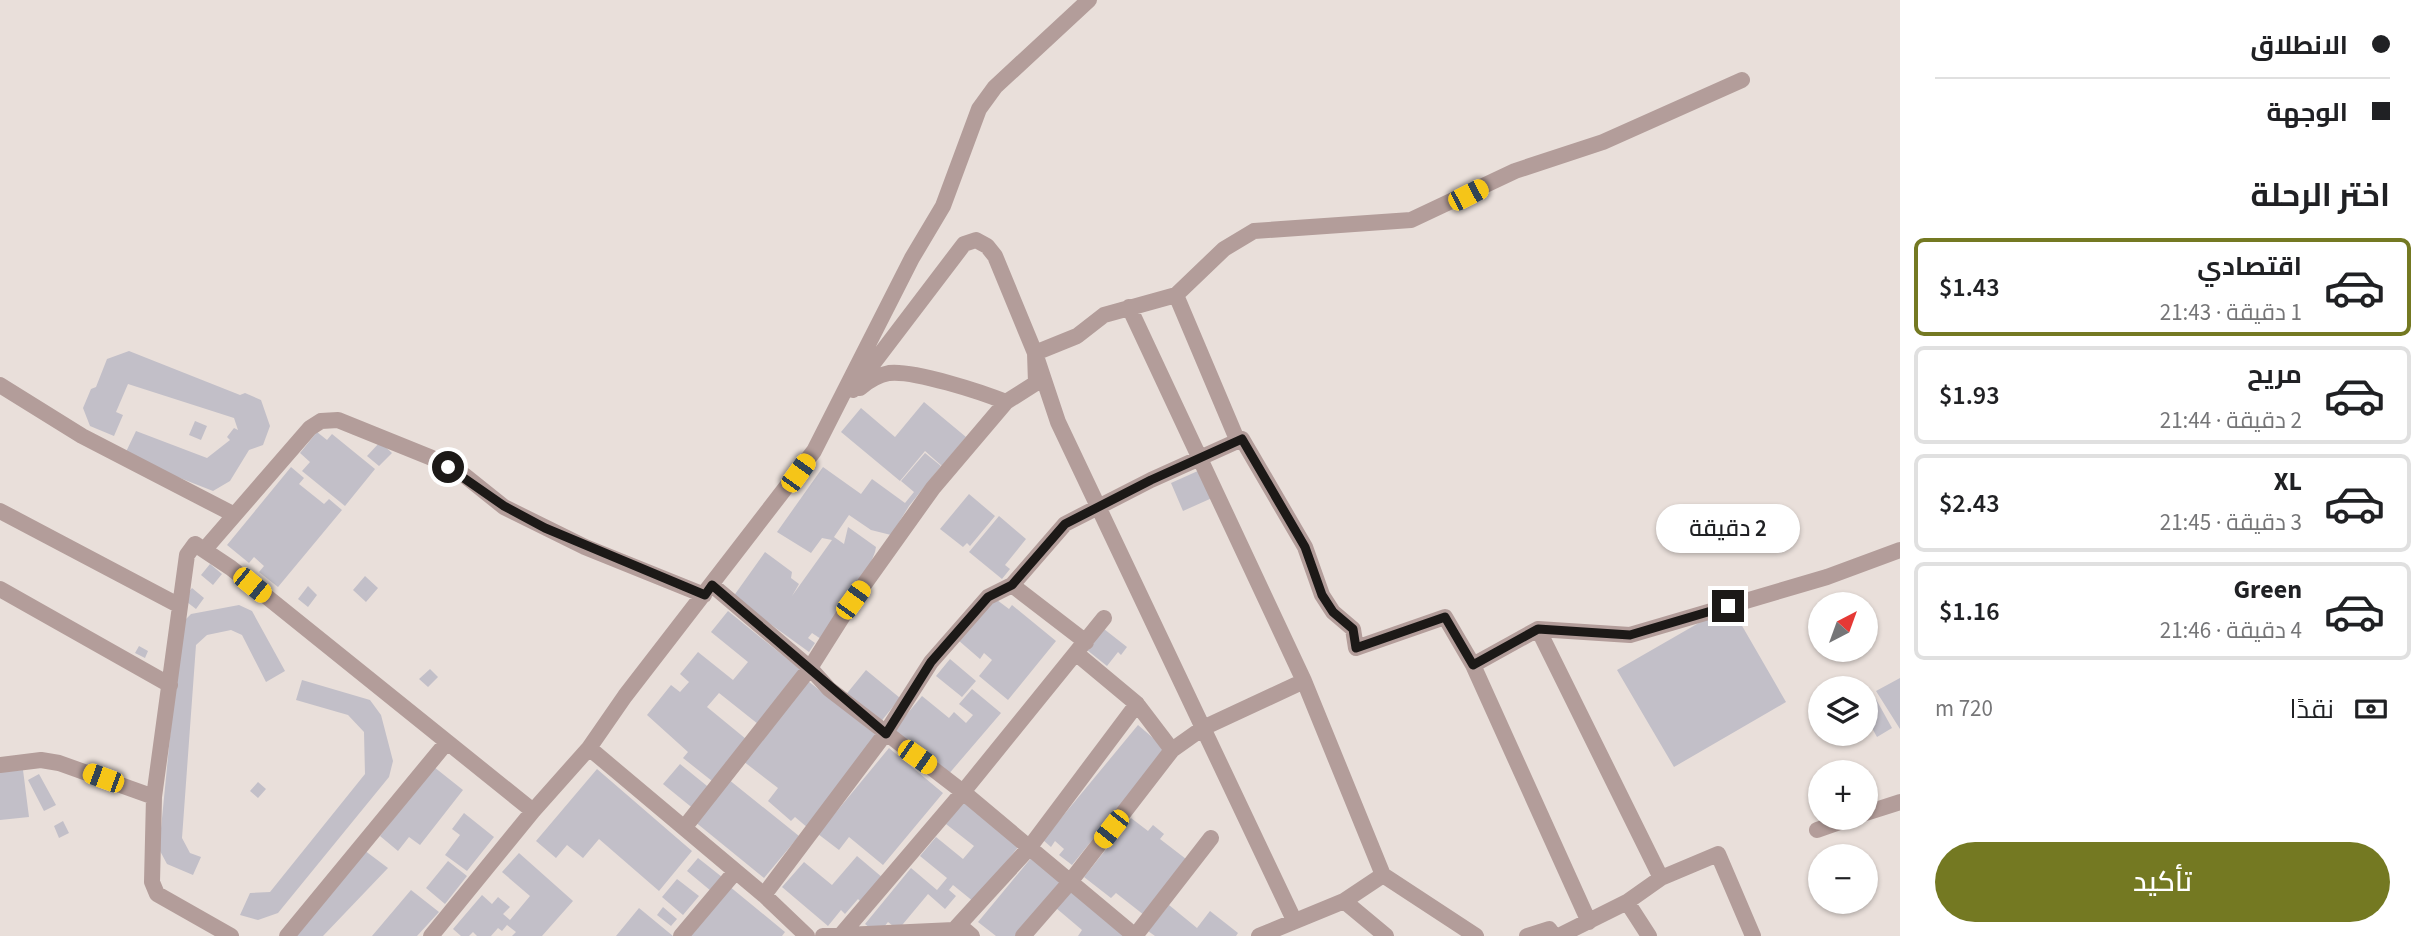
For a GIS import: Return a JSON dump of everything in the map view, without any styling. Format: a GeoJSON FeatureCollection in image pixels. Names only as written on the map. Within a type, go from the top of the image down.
{"type":"FeatureCollection","features":[{"type":"Feature","properties":{"kind":"street"},"geometry":{"type":"LineString","coordinates":[[439,933],[533,811],[589,748],[625,695],[814,451],[838,409],[867,345],[943,206],[979,109],[995,87],[1089,0]]}},
{"type":"Feature","properties":{"kind":"street"},"geometry":{"type":"LineString","coordinates":[[1035,353],[1077,336],[1104,315],[1176,296],[1224,249],[1254,231],[1411,220],[1515,171],[1603,142],[1742,80]]}},
{"type":"Feature","properties":{"kind":"street"},"geometry":{"type":"LineString","coordinates":[[838,409],[964,244],[976,240],[987,246],[995,256],[1035,353],[1058,422],[1294,920]]}},
{"type":"Feature","properties":{"kind":"street"},"geometry":{"type":"LineString","coordinates":[[1176,296],[1236,437],[1242,439],[1305,547],[1322,595],[1333,612],[1353,629],[1356,648],[1445,617],[1473,665],[1589,922]]}},
{"type":"Feature","properties":{"kind":"street"},"geometry":{"type":"LineString","coordinates":[[1129,307],[1304,681],[1383,875],[1476,936]]}},
{"type":"Feature","properties":{"kind":"street"},"geometry":{"type":"LineString","coordinates":[[684,828],[810,668],[853,600],[933,488],[1006,402],[1036,383],[1035,353]]}},
{"type":"Feature","properties":{"kind":"street"},"geometry":{"type":"LineString","coordinates":[[838,409],[864,384],[889,373],[908,374],[1006,402]]}},
{"type":"Feature","properties":{"kind":"street"},"geometry":{"type":"LineString","coordinates":[[0,385],[82,436],[233,514]]}},
{"type":"Feature","properties":{"kind":"street"},"geometry":{"type":"LineString","coordinates":[[205,549],[310,428],[321,421],[338,420],[432,458],[464,475],[504,506],[585,547],[708,590],[810,668],[829,689],[886,734],[964,792],[1135,936],[1211,838]]}},
{"type":"Feature","properties":{"kind":"street"},"geometry":{"type":"LineString","coordinates":[[764,895],[886,734],[931,662],[988,597],[1012,585],[1065,524],[1151,480],[1201,460],[1242,439]]}},
{"type":"Feature","properties":{"kind":"street"},"geometry":{"type":"LineString","coordinates":[[0,511],[180,606]]}},
{"type":"Feature","properties":{"kind":"street"},"geometry":{"type":"LineString","coordinates":[[231,936],[156,894],[152,882],[155,797],[189,549],[195,544],[205,549],[533,811]]}},
{"type":"Feature","properties":{"kind":"street"},"geometry":{"type":"LineString","coordinates":[[1473,665],[1538,629],[1630,635],[1827,577],[1900,550]]}},
{"type":"Feature","properties":{"kind":"street"},"geometry":{"type":"LineString","coordinates":[[1012,585],[1137,704],[1172,750]]}},
{"type":"Feature","properties":{"kind":"street"},"geometry":{"type":"LineString","coordinates":[[0,589],[170,685]]}},
{"type":"Feature","properties":{"kind":"street"},"geometry":{"type":"LineString","coordinates":[[841,935],[964,792],[1104,618]]}},
{"type":"Feature","properties":{"kind":"street"},"geometry":{"type":"LineString","coordinates":[[1538,629],[1661,878]]}},
{"type":"Feature","properties":{"kind":"street"},"geometry":{"type":"LineString","coordinates":[[1023,936],[1070,882],[1172,750],[1203,728],[1304,681]]}},
{"type":"Feature","properties":{"kind":"street"},"geometry":{"type":"LineString","coordinates":[[954,930],[1029,848],[1137,704]]}},
{"type":"Feature","properties":{"kind":"street"},"geometry":{"type":"LineString","coordinates":[[287,936],[447,742]]}},
{"type":"Feature","properties":{"kind":"street"},"geometry":{"type":"LineString","coordinates":[[589,748],[764,895],[807,936]]}},
{"type":"Feature","properties":{"kind":"street"},"geometry":{"type":"LineString","coordinates":[[0,765],[41,760],[59,763],[155,797]]}},
{"type":"Feature","properties":{"kind":"street"},"geometry":{"type":"LineString","coordinates":[[1878,809],[1900,802]]}},
{"type":"Feature","properties":{"kind":"street"},"geometry":{"type":"LineString","coordinates":[[1527,936],[1549,929],[1557,936],[1627,902],[1661,878],[1718,854],[1753,936]]}},
{"type":"Feature","properties":{"kind":"street"},"geometry":{"type":"LineString","coordinates":[[681,936],[735,872]]}},
{"type":"Feature","properties":{"kind":"street"},"geometry":{"type":"LineString","coordinates":[[1259,936],[1344,901],[1383,875]]}},
{"type":"Feature","properties":{"kind":"street"},"geometry":{"type":"LineString","coordinates":[[1344,901],[1386,936]]}},
{"type":"Feature","properties":{"kind":"street"},"geometry":{"type":"LineString","coordinates":[[1627,902],[1649,936]]}},
{"type":"Feature","properties":{"kind":"street"},"geometry":{"type":"LineString","coordinates":[[823,936],[954,930],[965,930],[972,936]]}},
{"type":"Feature","properties":{"kind":"building"},"geometry":{"type":"Polygon","coordinates":[[[129,351],[240,395],[245,393],[261,400],[270,426],[263,445],[249,450],[230,481],[213,491],[124,456],[136,431],[207,458],[230,440],[227,437],[234,428],[238,430],[234,418],[128,384],[116,412],[123,415],[114,436],[90,426],[83,408],[91,389],[96,387],[107,359],[129,351]]]}},
{"type":"Feature","properties":{"kind":"building"},"geometry":{"type":"Polygon","coordinates":[[[924,402],[966,437],[942,466],[925,451],[900,481],[841,432],[861,408],[895,437],[924,402]]]}},
{"type":"Feature","properties":{"kind":"building"},"geometry":{"type":"Polygon","coordinates":[[[195,421],[207,426],[201,440],[189,435],[195,421]]]}},
{"type":"Feature","properties":{"kind":"building"},"geometry":{"type":"Polygon","coordinates":[[[317,432],[327,440],[332,434],[375,469],[345,506],[302,471],[310,462],[300,453],[317,432]]]}},
{"type":"Feature","properties":{"kind":"building"},"geometry":{"type":"Polygon","coordinates":[[[380,442],[392,453],[379,466],[367,456],[380,442]]]}},
{"type":"Feature","properties":{"kind":"building"},"geometry":{"type":"Polygon","coordinates":[[[925,453],[941,466],[909,506],[891,535],[871,530],[849,515],[834,537],[844,544],[848,527],[876,547],[875,552],[866,575],[821,639],[812,633],[808,638],[815,643],[809,652],[733,597],[765,552],[792,572],[791,578],[799,584],[792,596],[832,540],[822,538],[811,553],[777,532],[823,467],[861,494],[872,479],[905,503],[914,492],[901,481],[925,453]]]}},
{"type":"Feature","properties":{"kind":"building"},"geometry":{"type":"Polygon","coordinates":[[[291,467],[304,478],[299,484],[324,504],[329,499],[342,510],[278,587],[259,572],[264,566],[254,557],[249,563],[227,545],[291,467]]]}},
{"type":"Feature","properties":{"kind":"building"},"geometry":{"type":"Polygon","coordinates":[[[1200,470],[1212,498],[1183,511],[1171,483],[1200,470]]]}},
{"type":"Feature","properties":{"kind":"building"},"geometry":{"type":"Polygon","coordinates":[[[969,494],[995,516],[970,546],[967,543],[963,547],[940,529],[969,494]]]}},
{"type":"Feature","properties":{"kind":"building"},"geometry":{"type":"Polygon","coordinates":[[[999,516],[1026,539],[1005,565],[1010,569],[1002,579],[969,552],[999,516]]]}},
{"type":"Feature","properties":{"kind":"building"},"geometry":{"type":"Polygon","coordinates":[[[210,564],[222,574],[213,585],[201,575],[210,564]]]}},
{"type":"Feature","properties":{"kind":"building"},"geometry":{"type":"Polygon","coordinates":[[[365,576],[378,588],[366,602],[353,590],[365,576]]]}},
{"type":"Feature","properties":{"kind":"building"},"geometry":{"type":"Polygon","coordinates":[[[308,586],[317,595],[308,607],[298,599],[308,586]]]}},
{"type":"Feature","properties":{"kind":"building"},"geometry":{"type":"Polygon","coordinates":[[[192,588],[204,598],[196,609],[183,599],[192,588]]]}},
{"type":"Feature","properties":{"kind":"building"},"geometry":{"type":"Polygon","coordinates":[[[993,597],[1009,609],[1012,605],[1056,641],[1008,700],[979,676],[992,660],[984,653],[980,659],[958,640],[993,597]]]}},
{"type":"Feature","properties":{"kind":"building"},"geometry":{"type":"Polygon","coordinates":[[[239,605],[252,611],[285,671],[266,682],[242,635],[231,630],[207,635],[196,645],[182,838],[190,853],[201,857],[193,875],[167,864],[159,849],[181,624],[191,614],[239,605]]]}},
{"type":"Feature","properties":{"kind":"building"},"geometry":{"type":"Polygon","coordinates":[[[1730,605],[1786,702],[1674,767],[1617,670],[1730,605]]]}},
{"type":"Feature","properties":{"kind":"building"},"geometry":{"type":"Polygon","coordinates":[[[728,611],[802,671],[758,724],[719,693],[707,707],[746,739],[712,781],[683,758],[688,752],[647,715],[671,685],[680,692],[689,682],[680,674],[698,652],[733,680],[748,662],[711,632],[728,611]]]}},
{"type":"Feature","properties":{"kind":"building"},"geometry":{"type":"Polygon","coordinates":[[[1104,629],[1127,647],[1121,655],[1118,652],[1107,666],[1087,650],[1104,629]]]}},
{"type":"Feature","properties":{"kind":"building"},"geometry":{"type":"Polygon","coordinates":[[[139,646],[148,651],[145,658],[135,653],[139,646]]]}},
{"type":"Feature","properties":{"kind":"building"},"geometry":{"type":"Polygon","coordinates":[[[950,659],[976,681],[962,697],[936,676],[950,659]]]}},
{"type":"Feature","properties":{"kind":"building"},"geometry":{"type":"Polygon","coordinates":[[[430,669],[438,677],[428,687],[419,679],[430,669]]]}},
{"type":"Feature","properties":{"kind":"building"},"geometry":{"type":"Polygon","coordinates":[[[866,670],[900,698],[879,724],[844,697],[866,670]]]}},
{"type":"Feature","properties":{"kind":"building"},"geometry":{"type":"Polygon","coordinates":[[[1900,678],[1900,729],[1878,694],[1878,690],[1900,678]]]}},
{"type":"Feature","properties":{"kind":"building"},"geometry":{"type":"Polygon","coordinates":[[[302,680],[370,700],[381,715],[393,761],[389,777],[278,913],[258,920],[240,915],[250,893],[270,892],[365,774],[364,732],[348,715],[296,700],[302,680]]]}},
{"type":"Feature","properties":{"kind":"building"},"geometry":{"type":"Polygon","coordinates":[[[808,681],[876,735],[808,828],[795,817],[791,821],[768,801],[778,788],[743,761],[808,681]]]}},
{"type":"Feature","properties":{"kind":"building"},"geometry":{"type":"Polygon","coordinates":[[[972,689],[1001,713],[947,776],[892,732],[922,696],[949,718],[954,712],[966,723],[973,715],[959,704],[972,689]]]}},
{"type":"Feature","properties":{"kind":"building"},"geometry":{"type":"Polygon","coordinates":[[[1878,703],[1892,728],[1878,736],[1878,703]]]}},
{"type":"Feature","properties":{"kind":"building"},"geometry":{"type":"Polygon","coordinates":[[[1138,725],[1166,749],[1072,865],[1059,855],[1064,849],[1055,841],[1051,847],[1043,840],[1138,725]]]}},
{"type":"Feature","properties":{"kind":"building"},"geometry":{"type":"Polygon","coordinates":[[[889,748],[943,793],[883,865],[849,837],[839,850],[818,834],[889,748]]]}},
{"type":"Feature","properties":{"kind":"building"},"geometry":{"type":"Polygon","coordinates":[[[680,764],[712,790],[695,810],[663,784],[680,764]]]}},
{"type":"Feature","properties":{"kind":"building"},"geometry":{"type":"Polygon","coordinates":[[[434,767],[463,790],[420,845],[409,837],[398,851],[380,836],[434,767]]]}},
{"type":"Feature","properties":{"kind":"building"},"geometry":{"type":"Polygon","coordinates":[[[597,769],[692,851],[659,891],[599,839],[583,858],[567,845],[556,858],[536,841],[597,769]]]}},
{"type":"Feature","properties":{"kind":"building"},"geometry":{"type":"Polygon","coordinates":[[[23,770],[29,817],[0,820],[0,772],[23,770]]]}},
{"type":"Feature","properties":{"kind":"building"},"geometry":{"type":"Polygon","coordinates":[[[39,774],[56,805],[44,811],[28,780],[39,774]]]}},
{"type":"Feature","properties":{"kind":"building"},"geometry":{"type":"Polygon","coordinates":[[[728,779],[799,836],[764,878],[694,821],[728,779]]]}},
{"type":"Feature","properties":{"kind":"building"},"geometry":{"type":"Polygon","coordinates":[[[258,782],[266,789],[258,798],[250,791],[258,782]]]}},
{"type":"Feature","properties":{"kind":"building"},"geometry":{"type":"Polygon","coordinates":[[[964,801],[1019,846],[974,902],[953,885],[949,890],[956,896],[945,909],[928,894],[898,930],[888,922],[878,934],[865,924],[911,868],[937,890],[947,878],[920,856],[936,837],[963,859],[974,846],[946,824],[964,801]]]}},
{"type":"Feature","properties":{"kind":"building"},"geometry":{"type":"Polygon","coordinates":[[[464,813],[494,837],[467,871],[445,855],[460,835],[452,829],[464,813]]]}},
{"type":"Feature","properties":{"kind":"building"},"geometry":{"type":"Polygon","coordinates":[[[1131,818],[1148,831],[1153,825],[1164,834],[1160,839],[1186,859],[1144,915],[1116,893],[1111,898],[1084,877],[1131,818]]]}},
{"type":"Feature","properties":{"kind":"building"},"geometry":{"type":"Polygon","coordinates":[[[63,821],[69,833],[59,838],[54,826],[63,821]]]}},
{"type":"Feature","properties":{"kind":"building"},"geometry":{"type":"Polygon","coordinates":[[[364,850],[388,868],[323,936],[296,936],[364,850]]]}},
{"type":"Feature","properties":{"kind":"building"},"geometry":{"type":"Polygon","coordinates":[[[519,853],[573,901],[542,936],[512,936],[516,932],[507,925],[502,931],[498,928],[491,936],[477,936],[473,932],[469,936],[461,936],[453,929],[482,895],[492,904],[498,897],[510,907],[503,914],[510,920],[530,896],[502,872],[519,853]]]}},
{"type":"Feature","properties":{"kind":"building"},"geometry":{"type":"Polygon","coordinates":[[[857,856],[883,878],[862,903],[858,899],[845,914],[841,910],[828,926],[782,887],[804,862],[832,885],[857,856]]]}},
{"type":"Feature","properties":{"kind":"building"},"geometry":{"type":"Polygon","coordinates":[[[1032,857],[1061,882],[1017,936],[996,936],[978,922],[1032,857]]]}},
{"type":"Feature","properties":{"kind":"building"},"geometry":{"type":"Polygon","coordinates":[[[698,858],[722,877],[711,891],[687,871],[698,858]]]}},
{"type":"Feature","properties":{"kind":"building"},"geometry":{"type":"Polygon","coordinates":[[[448,861],[467,876],[445,904],[426,888],[448,861]]]}},
{"type":"Feature","properties":{"kind":"building"},"geometry":{"type":"Polygon","coordinates":[[[677,879],[699,896],[683,915],[662,897],[677,879]]]}},
{"type":"Feature","properties":{"kind":"building"},"geometry":{"type":"Polygon","coordinates":[[[729,886],[785,932],[782,936],[688,936],[729,886]]]}},
{"type":"Feature","properties":{"kind":"building"},"geometry":{"type":"Polygon","coordinates":[[[1073,888],[1128,936],[1078,936],[1082,930],[1056,908],[1073,888]]]}},
{"type":"Feature","properties":{"kind":"building"},"geometry":{"type":"Polygon","coordinates":[[[411,890],[439,912],[417,936],[372,936],[411,890]]]}},
{"type":"Feature","properties":{"kind":"building"},"geometry":{"type":"Polygon","coordinates":[[[1169,905],[1197,928],[1210,911],[1238,933],[1236,936],[1155,936],[1148,931],[1169,905]]]}},
{"type":"Feature","properties":{"kind":"building"},"geometry":{"type":"Polygon","coordinates":[[[663,907],[677,919],[671,926],[657,915],[663,907]]]}},
{"type":"Feature","properties":{"kind":"building"},"geometry":{"type":"Polygon","coordinates":[[[639,908],[673,936],[616,936],[639,908]]]}},
{"type":"Feature","properties":{"kind":"route"},"geometry":{"type":"LineString","coordinates":[[448,467],[464,475],[504,506],[585,547],[705,595],[712,585],[810,668],[829,689],[886,734],[931,662],[988,597],[1012,585],[1042,555],[1065,524],[1151,480],[1201,460],[1242,439],[1305,547],[1322,595],[1333,612],[1353,629],[1356,648],[1445,617],[1473,665],[1538,629],[1630,635],[1728,606]]}}]}
